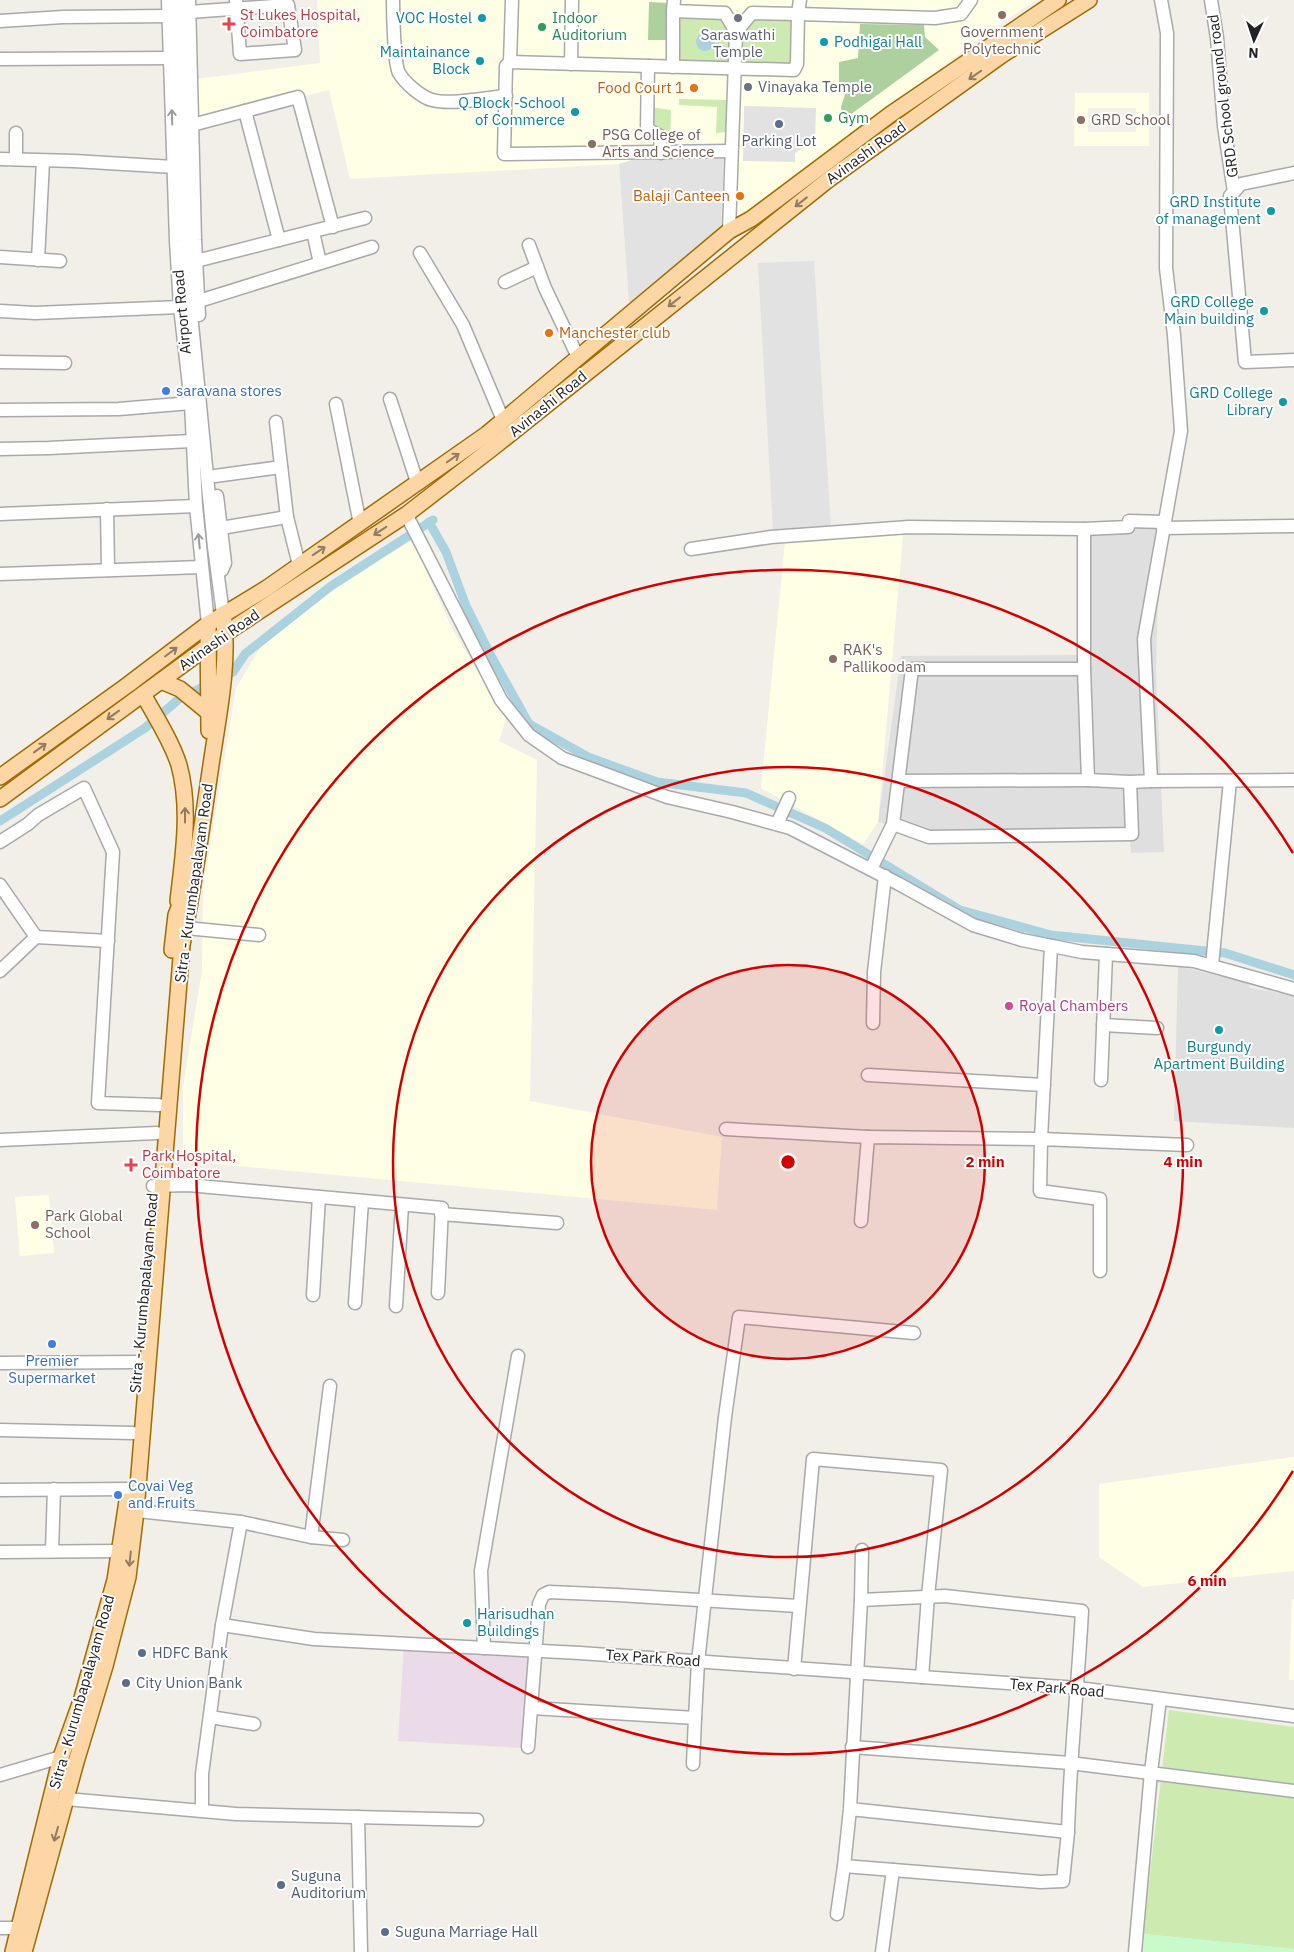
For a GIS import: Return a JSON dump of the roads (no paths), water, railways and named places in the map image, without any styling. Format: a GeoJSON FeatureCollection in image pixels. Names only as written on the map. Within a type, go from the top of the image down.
{"type":"FeatureCollection","features":[{"type":"Feature","properties":{"kind":"main road","name":"Avinashi Road"},"geometry":{"type":"LineString","coordinates":[[0,776],[129,684],[208,624],[267,588],[487,434],[729,231],[751,219],[890,114],[1058,0]]}},
{"type":"Feature","properties":{"kind":"main road","name":"Avinashi Road"},"geometry":{"type":"LineString","coordinates":[[0,799],[145,698],[161,681],[226,633],[409,521],[495,446],[828,180],[1002,55],[1088,0]]}},
{"type":"Feature","properties":{"kind":"main road","name":"Sitra - Kurumbapalayam Road"},"geometry":{"type":"LineString","coordinates":[[13,1952],[61,1758],[82,1698],[115,1580],[119,1551],[131,1511],[157,1187],[159,1105],[181,921],[224,670],[226,633],[223,614]]}},
{"type":"Feature","properties":{"kind":"main road","name":"Sitra - Kurumbapalayam Road"},"geometry":{"type":"LineString","coordinates":[[131,1511],[129,1489],[139,1362],[182,945],[181,921],[210,750],[208,708],[210,646],[208,624]]}},
{"type":"Feature","properties":{"kind":"main road"},"geometry":{"type":"LineString","coordinates":[[161,681],[186,693],[208,708]]}},
{"type":"Feature","properties":{"kind":"main road"},"geometry":{"type":"LineString","coordinates":[[145,698],[165,734],[178,764],[185,791],[181,921]]}},
{"type":"Feature","properties":{"kind":"main road"},"geometry":{"type":"LineString","coordinates":[[24,1952],[105,1666],[128,1577],[131,1511]]}},
{"type":"Feature","properties":{"kind":"street","name":"Airport Road"},"geometry":{"type":"LineString","coordinates":[[168,0],[180,307],[191,403],[196,506],[208,624]]}},
{"type":"Feature","properties":{"kind":"street","name":"Airport Road"},"geometry":{"type":"LineString","coordinates":[[179,0],[187,273],[223,614]]}},
{"type":"Feature","properties":{"kind":"street"},"geometry":{"type":"LineString","coordinates":[[393,0],[398,72],[414,90],[431,100],[454,101],[506,96]]}},
{"type":"Feature","properties":{"kind":"street"},"geometry":{"type":"LineString","coordinates":[[512,0],[510,62],[506,66],[504,154],[731,151]]}},
{"type":"Feature","properties":{"kind":"street"},"geometry":{"type":"LineString","coordinates":[[571,64],[572,0]]}},
{"type":"Feature","properties":{"kind":"street"},"geometry":{"type":"LineString","coordinates":[[510,62],[794,70],[797,64],[800,0]]}},
{"type":"Feature","properties":{"kind":"street"},"geometry":{"type":"LineString","coordinates":[[673,67],[674,6],[725,13],[935,18],[962,14],[971,0]]}},
{"type":"Feature","properties":{"kind":"street"},"geometry":{"type":"LineString","coordinates":[[1151,781],[1144,638],[1163,525],[1182,431],[1166,268],[1167,33],[1161,0]]}},
{"type":"Feature","properties":{"kind":"street","name":"GRD School ground road"},"geometry":{"type":"LineString","coordinates":[[1211,0],[1217,38],[1224,126],[1234,192],[1230,196],[1245,362],[1294,360]]}},
{"type":"Feature","properties":{"kind":"street"},"geometry":{"type":"LineString","coordinates":[[219,580],[225,563],[215,476],[196,261],[189,6],[236,4],[288,2],[295,50],[240,54],[236,4]]}},
{"type":"Feature","properties":{"kind":"street"},"geometry":{"type":"LineString","coordinates":[[725,13],[736,32],[729,231]]}},
{"type":"Feature","properties":{"kind":"street"},"geometry":{"type":"LineString","coordinates":[[736,32],[752,13]]}},
{"type":"Feature","properties":{"kind":"street"},"geometry":{"type":"LineString","coordinates":[[0,21],[63,17],[169,16]]}},
{"type":"Feature","properties":{"kind":"street"},"geometry":{"type":"LineString","coordinates":[[0,59],[170,58]]}},
{"type":"Feature","properties":{"kind":"street"},"geometry":{"type":"LineString","coordinates":[[648,66],[647,129],[660,136],[661,153]]}},
{"type":"Feature","properties":{"kind":"street"},"geometry":{"type":"LineString","coordinates":[[192,125],[298,97],[333,227]]}},
{"type":"Feature","properties":{"kind":"street"},"geometry":{"type":"LineString","coordinates":[[245,111],[279,240]]}},
{"type":"Feature","properties":{"kind":"street"},"geometry":{"type":"LineString","coordinates":[[16,133],[16,159]]}},
{"type":"Feature","properties":{"kind":"street"},"geometry":{"type":"LineString","coordinates":[[0,159],[174,167]]}},
{"type":"Feature","properties":{"kind":"street"},"geometry":{"type":"LineString","coordinates":[[38,260],[43,161]]}},
{"type":"Feature","properties":{"kind":"street"},"geometry":{"type":"LineString","coordinates":[[1234,192],[1241,184],[1294,173]]}},
{"type":"Feature","properties":{"kind":"street"},"geometry":{"type":"LineString","coordinates":[[196,261],[365,218]]}},
{"type":"Feature","properties":{"kind":"street"},"geometry":{"type":"LineString","coordinates":[[313,232],[320,263]]}},
{"type":"Feature","properties":{"kind":"street"},"geometry":{"type":"LineString","coordinates":[[528,245],[545,288],[578,357]]}},
{"type":"Feature","properties":{"kind":"street"},"geometry":{"type":"LineString","coordinates":[[199,301],[372,247]]}},
{"type":"Feature","properties":{"kind":"street"},"geometry":{"type":"LineString","coordinates":[[420,253],[464,325],[503,420]]}},
{"type":"Feature","properties":{"kind":"street"},"geometry":{"type":"LineString","coordinates":[[0,257],[60,261]]}},
{"type":"Feature","properties":{"kind":"street"},"geometry":{"type":"LineString","coordinates":[[505,282],[538,267]]}},
{"type":"Feature","properties":{"kind":"street"},"geometry":{"type":"LineString","coordinates":[[0,311],[35,313],[180,307]]}},
{"type":"Feature","properties":{"kind":"street"},"geometry":{"type":"LineString","coordinates":[[0,362],[64,363]]}},
{"type":"Feature","properties":{"kind":"street"},"geometry":{"type":"LineString","coordinates":[[390,399],[417,482]]}},
{"type":"Feature","properties":{"kind":"street"},"geometry":{"type":"LineString","coordinates":[[0,410],[120,409],[191,403]]}},
{"type":"Feature","properties":{"kind":"street"},"geometry":{"type":"LineString","coordinates":[[336,404],[360,524]]}},
{"type":"Feature","properties":{"kind":"street"},"geometry":{"type":"LineString","coordinates":[[276,422],[287,517],[299,565]]}},
{"type":"Feature","properties":{"kind":"street"},"geometry":{"type":"LineString","coordinates":[[0,448],[49,448],[192,441]]}},
{"type":"Feature","properties":{"kind":"street"},"geometry":{"type":"LineString","coordinates":[[215,476],[281,467]]}},
{"type":"Feature","properties":{"kind":"street"},"geometry":{"type":"LineString","coordinates":[[0,514],[196,506]]}},
{"type":"Feature","properties":{"kind":"street"},"geometry":{"type":"LineString","coordinates":[[107,510],[108,570]]}},
{"type":"Feature","properties":{"kind":"street"},"geometry":{"type":"LineString","coordinates":[[221,528],[287,517]]}},
{"type":"Feature","properties":{"kind":"street"},"geometry":{"type":"LineString","coordinates":[[409,521],[501,700],[529,735],[562,758],[667,797],[732,812],[783,810],[790,828],[872,868],[973,925],[1022,940],[1082,952],[1212,961],[1294,989]]}},
{"type":"Feature","properties":{"kind":"street"},"geometry":{"type":"LineString","coordinates":[[691,549],[771,537],[909,527],[1084,529],[1128,527],[1129,521],[1163,525],[1294,526]]}},
{"type":"Feature","properties":{"kind":"street"},"geometry":{"type":"LineString","coordinates":[[1084,529],[1084,669],[1088,780]]}},
{"type":"Feature","properties":{"kind":"street"},"geometry":{"type":"LineString","coordinates":[[0,574],[202,566]]}},
{"type":"Feature","properties":{"kind":"street"},"geometry":{"type":"LineString","coordinates":[[872,868],[893,824],[912,669],[1084,669]]}},
{"type":"Feature","properties":{"kind":"street"},"geometry":{"type":"LineString","coordinates":[[898,780],[1088,780],[1130,782],[1294,780]]}},
{"type":"Feature","properties":{"kind":"street"},"geometry":{"type":"LineString","coordinates":[[1212,961],[1230,781]]}},
{"type":"Feature","properties":{"kind":"street"},"geometry":{"type":"LineString","coordinates":[[893,824],[929,837],[1132,834],[1130,782]]}},
{"type":"Feature","properties":{"kind":"street"},"geometry":{"type":"LineString","coordinates":[[0,842],[28,824],[38,815],[84,788],[113,852],[98,1103],[159,1105]]}},
{"type":"Feature","properties":{"kind":"street"},"geometry":{"type":"LineString","coordinates":[[873,1023],[874,972],[885,876]]}},
{"type":"Feature","properties":{"kind":"street"},"geometry":{"type":"LineString","coordinates":[[0,885],[36,938]]}},
{"type":"Feature","properties":{"kind":"street"},"geometry":{"type":"LineString","coordinates":[[181,921],[259,935]]}},
{"type":"Feature","properties":{"kind":"street"},"geometry":{"type":"LineString","coordinates":[[0,971],[36,938],[108,941]]}},
{"type":"Feature","properties":{"kind":"street"},"geometry":{"type":"LineString","coordinates":[[1051,946],[1040,1192],[1100,1199],[1100,1271]]}},
{"type":"Feature","properties":{"kind":"street"},"geometry":{"type":"LineString","coordinates":[[1101,1080],[1106,954]]}},
{"type":"Feature","properties":{"kind":"street"},"geometry":{"type":"LineString","coordinates":[[1103,1025],[1157,1028]]}},
{"type":"Feature","properties":{"kind":"street"},"geometry":{"type":"LineString","coordinates":[[868,1075],[1044,1085]]}},
{"type":"Feature","properties":{"kind":"street"},"geometry":{"type":"LineString","coordinates":[[726,1129],[868,1137],[1041,1138],[1187,1145]]}},
{"type":"Feature","properties":{"kind":"street"},"geometry":{"type":"LineString","coordinates":[[0,1140],[157,1133]]}},
{"type":"Feature","properties":{"kind":"street"},"geometry":{"type":"LineString","coordinates":[[861,1220],[868,1137]]}},
{"type":"Feature","properties":{"kind":"street"},"geometry":{"type":"LineString","coordinates":[[157,1187],[188,1185],[442,1208],[438,1293]]}},
{"type":"Feature","properties":{"kind":"street"},"geometry":{"type":"LineString","coordinates":[[312,1296],[319,1197]]}},
{"type":"Feature","properties":{"kind":"street"},"geometry":{"type":"LineString","coordinates":[[355,1303],[362,1201]]}},
{"type":"Feature","properties":{"kind":"street"},"geometry":{"type":"LineString","coordinates":[[396,1306],[402,1205]]}},
{"type":"Feature","properties":{"kind":"street"},"geometry":{"type":"LineString","coordinates":[[441,1214],[557,1223]]}},
{"type":"Feature","properties":{"kind":"street"},"geometry":{"type":"LineString","coordinates":[[693,1764],[698,1662],[738,1317],[914,1333]]}},
{"type":"Feature","properties":{"kind":"street"},"geometry":{"type":"LineString","coordinates":[[484,1648],[481,1571],[518,1356]]}},
{"type":"Feature","properties":{"kind":"street"},"geometry":{"type":"LineString","coordinates":[[0,1362],[139,1362]]}},
{"type":"Feature","properties":{"kind":"street"},"geometry":{"type":"LineString","coordinates":[[311,1537],[330,1386]]}},
{"type":"Feature","properties":{"kind":"street"},"geometry":{"type":"LineString","coordinates":[[0,1430],[133,1433]]}},
{"type":"Feature","properties":{"kind":"street"},"geometry":{"type":"LineString","coordinates":[[794,1669],[798,1606],[813,1459],[941,1470],[922,1677]]}},
{"type":"Feature","properties":{"kind":"street"},"geometry":{"type":"LineString","coordinates":[[52,1551],[54,1489]]}},
{"type":"Feature","properties":{"kind":"street"},"geometry":{"type":"LineString","coordinates":[[0,1490],[129,1489]]}},
{"type":"Feature","properties":{"kind":"street"},"geometry":{"type":"LineString","coordinates":[[131,1511],[241,1522],[311,1537],[343,1540]]}},
{"type":"Feature","properties":{"kind":"street"},"geometry":{"type":"LineString","coordinates":[[202,1810],[202,1774],[222,1625],[241,1522]]}},
{"type":"Feature","properties":{"kind":"street"},"geometry":{"type":"LineString","coordinates":[[837,1914],[850,1809],[862,1550]]}},
{"type":"Feature","properties":{"kind":"street"},"geometry":{"type":"LineString","coordinates":[[0,1552],[119,1551]]}},
{"type":"Feature","properties":{"kind":"street"},"geometry":{"type":"LineString","coordinates":[[528,1747],[540,1604],[543,1595],[549,1592],[798,1606]]}},
{"type":"Feature","properties":{"kind":"street"},"geometry":{"type":"LineString","coordinates":[[844,1866],[1041,1882],[1062,1880],[1068,1832],[1070,1763],[1078,1688],[1082,1611],[928,1596],[861,1600]]}},
{"type":"Feature","properties":{"kind":"street","name":"Tex Park Road"},"geometry":{"type":"LineString","coordinates":[[222,1625],[314,1639],[580,1653],[1078,1688],[1294,1716]]}},
{"type":"Feature","properties":{"kind":"street"},"geometry":{"type":"LineString","coordinates":[[1135,1952],[1151,1772],[1160,1699]]}},
{"type":"Feature","properties":{"kind":"street"},"geometry":{"type":"LineString","coordinates":[[532,1708],[695,1718]]}},
{"type":"Feature","properties":{"kind":"street"},"geometry":{"type":"LineString","coordinates":[[210,1718],[254,1724]]}},
{"type":"Feature","properties":{"kind":"street"},"geometry":{"type":"LineString","coordinates":[[852,1747],[1070,1763],[1294,1790]]}},
{"type":"Feature","properties":{"kind":"street"},"geometry":{"type":"LineString","coordinates":[[0,1774],[61,1758]]}},
{"type":"Feature","properties":{"kind":"street"},"geometry":{"type":"LineString","coordinates":[[66,1799],[236,1814],[477,1820]]}},
{"type":"Feature","properties":{"kind":"street"},"geometry":{"type":"LineString","coordinates":[[850,1809],[1068,1832]]}},
{"type":"Feature","properties":{"kind":"street"},"geometry":{"type":"LineString","coordinates":[[358,1817],[361,1952]]}},
{"type":"Feature","properties":{"kind":"street"},"geometry":{"type":"LineString","coordinates":[[882,1952],[893,1870]]}},
{"type":"Feature","properties":{"kind":"street"},"geometry":{"type":"LineString","coordinates":[[0,1928],[19,1928]]}},
{"type":"Feature","properties":{"kind":"water"},"geometry":{"type":"Polygon","coordinates":[[[705,33],[711,36],[714,42],[711,48],[705,51],[699,48],[696,42],[699,36],[705,33]]]}},
{"type":"Feature","properties":{"kind":"waterway"},"geometry":{"type":"LineString","coordinates":[[0,821],[145,728],[179,699],[233,672],[245,654],[331,586],[433,520]]}},
{"type":"Feature","properties":{"kind":"waterway"},"geometry":{"type":"LineString","coordinates":[[429,522],[446,552],[466,606],[529,724],[588,757],[657,782],[746,793],[825,828],[960,910],[1051,935],[1225,953],[1294,975]]}},
{"type":"Feature","properties":{"kind":"place","name":"Government Polytechnic"},"geometry":{"type":"Point","coordinates":[1002,15]}},
{"type":"Feature","properties":{"kind":"place","name":"VOC Hostel"},"geometry":{"type":"Point","coordinates":[482,18]}},
{"type":"Feature","properties":{"kind":"place","name":"Saraswathi Temple"},"geometry":{"type":"Point","coordinates":[738,18]}},
{"type":"Feature","properties":{"kind":"place","name":"St Lukes Hospital, Coimbatore"},"geometry":{"type":"Point","coordinates":[229,24]}},
{"type":"Feature","properties":{"kind":"place","name":"Indoor Auditorium"},"geometry":{"type":"Point","coordinates":[542,27]}},
{"type":"Feature","properties":{"kind":"place","name":"Podhigai Hall"},"geometry":{"type":"Point","coordinates":[824,42]}},
{"type":"Feature","properties":{"kind":"place","name":"Maintainance Block"},"geometry":{"type":"Point","coordinates":[480,61]}},
{"type":"Feature","properties":{"kind":"place","name":"Vinayaka Temple"},"geometry":{"type":"Point","coordinates":[748,87]}},
{"type":"Feature","properties":{"kind":"place","name":"Food Court 1"},"geometry":{"type":"Point","coordinates":[694,88]}},
{"type":"Feature","properties":{"kind":"place","name":"Q Block -School of Commerce"},"geometry":{"type":"Point","coordinates":[575,112]}},
{"type":"Feature","properties":{"kind":"place","name":"Gym"},"geometry":{"type":"Point","coordinates":[828,118]}},
{"type":"Feature","properties":{"kind":"place","name":"GRD School"},"geometry":{"type":"Point","coordinates":[1081,120]}},
{"type":"Feature","properties":{"kind":"place","name":"Parking Lot"},"geometry":{"type":"Point","coordinates":[779,124]}},
{"type":"Feature","properties":{"kind":"place","name":"PSG College of Arts and Science"},"geometry":{"type":"Point","coordinates":[592,144]}},
{"type":"Feature","properties":{"kind":"place","name":"Balaji Canteen"},"geometry":{"type":"Point","coordinates":[740,196]}},
{"type":"Feature","properties":{"kind":"place","name":"GRD Institute of management"},"geometry":{"type":"Point","coordinates":[1271,211]}},
{"type":"Feature","properties":{"kind":"place","name":"GRD College Main building"},"geometry":{"type":"Point","coordinates":[1264,311]}},
{"type":"Feature","properties":{"kind":"place","name":"Manchester club"},"geometry":{"type":"Point","coordinates":[549,333]}},
{"type":"Feature","properties":{"kind":"place","name":"saravana stores"},"geometry":{"type":"Point","coordinates":[166,391]}},
{"type":"Feature","properties":{"kind":"place","name":"GRD College Library"},"geometry":{"type":"Point","coordinates":[1283,402]}},
{"type":"Feature","properties":{"kind":"place","name":"RAK's Pallikoodam"},"geometry":{"type":"Point","coordinates":[833,659]}},
{"type":"Feature","properties":{"kind":"place","name":"Royal Chambers"},"geometry":{"type":"Point","coordinates":[1009,1006]}},
{"type":"Feature","properties":{"kind":"place","name":"Burgundy Apartment Building"},"geometry":{"type":"Point","coordinates":[1219,1030]}},
{"type":"Feature","properties":{"kind":"place","name":"Park Hospital, Coimbatore"},"geometry":{"type":"Point","coordinates":[131,1165]}},
{"type":"Feature","properties":{"kind":"place","name":"Park Global School"},"geometry":{"type":"Point","coordinates":[35,1225]}},
{"type":"Feature","properties":{"kind":"place","name":"Premier Supermarket"},"geometry":{"type":"Point","coordinates":[52,1344]}},
{"type":"Feature","properties":{"kind":"place","name":"Covai Veg and Fruits"},"geometry":{"type":"Point","coordinates":[118,1495]}},
{"type":"Feature","properties":{"kind":"place","name":"Harisudhan Buildings"},"geometry":{"type":"Point","coordinates":[467,1623]}},
{"type":"Feature","properties":{"kind":"place","name":"HDFC Bank"},"geometry":{"type":"Point","coordinates":[142,1653]}},
{"type":"Feature","properties":{"kind":"place","name":"City Union Bank"},"geometry":{"type":"Point","coordinates":[126,1683]}},
{"type":"Feature","properties":{"kind":"place","name":"Suguna Auditorium"},"geometry":{"type":"Point","coordinates":[281,1885]}},
{"type":"Feature","properties":{"kind":"place","name":"Suguna Marriage Hall"},"geometry":{"type":"Point","coordinates":[385,1932]}}]}
